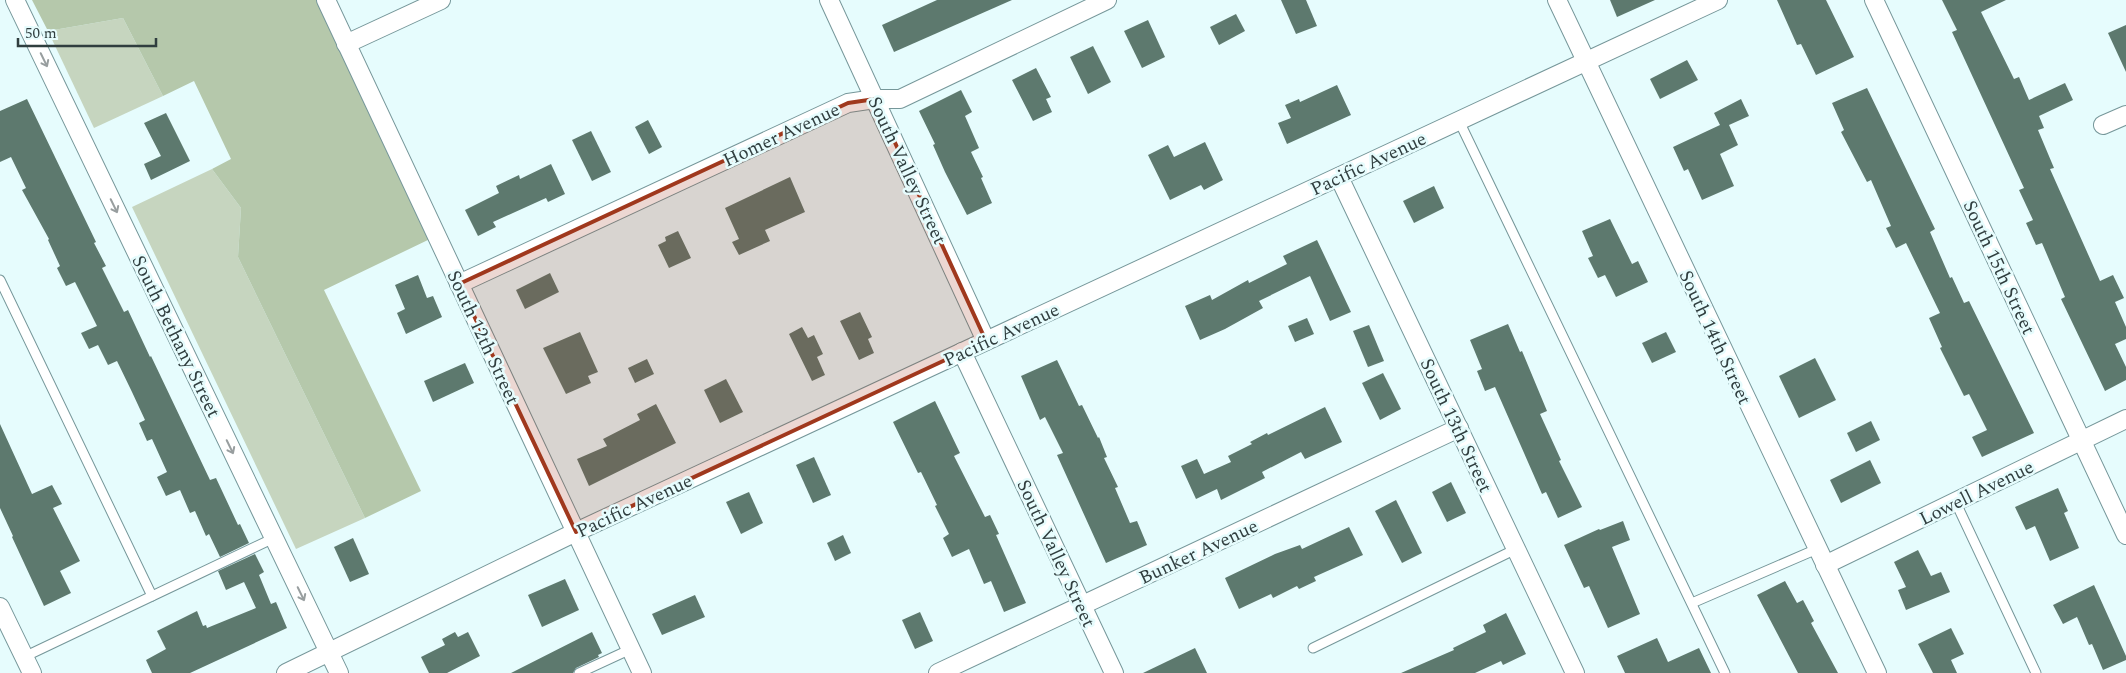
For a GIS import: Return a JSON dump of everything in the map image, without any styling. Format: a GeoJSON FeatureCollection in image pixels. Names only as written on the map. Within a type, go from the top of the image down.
{"type":"FeatureCollection","features":[{"type":"Feature","properties":{"kind":"street","name":"South Bethany Street"},"geometry":{"type":"LineString","coordinates":[[15,0],[339,673]]}},
{"type":"Feature","properties":{"kind":"street","name":"South 12th Street"},"geometry":{"type":"LineString","coordinates":[[326,0],[642,673]]}},
{"type":"Feature","properties":{"kind":"street"},"geometry":{"type":"LineString","coordinates":[[346,44],[441,0]]}},
{"type":"Feature","properties":{"kind":"street","name":"South Valley Street"},"geometry":{"type":"LineString","coordinates":[[829,0],[986,340]]}},
{"type":"Feature","properties":{"kind":"street","name":"Homer Avenue"},"geometry":{"type":"LineString","coordinates":[[459,284],[848,103],[875,99],[900,99],[1107,0]]}},
{"type":"Feature","properties":{"kind":"street","name":"South 14th Street"},"geometry":{"type":"LineString","coordinates":[[1557,0],[1877,673]]}},
{"type":"Feature","properties":{"kind":"street","name":"Pacific Avenue"},"geometry":{"type":"LineString","coordinates":[[286,673],[576,532],[1718,0]]}},
{"type":"Feature","properties":{"kind":"street","name":"South 15th Street"},"geometry":{"type":"LineString","coordinates":[[1874,0],[2126,535]]}},
{"type":"Feature","properties":{"kind":"street"},"geometry":{"type":"LineString","coordinates":[[2103,125],[2126,114]]}},
{"type":"Feature","properties":{"kind":"street","name":"South 13th Street"},"geometry":{"type":"LineString","coordinates":[[1338,177],[1575,673]]}},
{"type":"Feature","properties":{"kind":"street","name":"South Valley Street"},"geometry":{"type":"LineString","coordinates":[[962,352],[1114,673]]}},
{"type":"Feature","properties":{"kind":"street","name":"Lowell Avenue"},"geometry":{"type":"LineString","coordinates":[[1825,566],[2126,419]]}},
{"type":"Feature","properties":{"kind":"street","name":"Bunker Avenue"},"geometry":{"type":"LineString","coordinates":[[938,673],[1459,428]]}},
{"type":"Feature","properties":{"kind":"street"},"geometry":{"type":"LineString","coordinates":[[0,607],[28,665]]}},
{"type":"Feature","properties":{"kind":"lane"},"geometry":{"type":"LineString","coordinates":[[1459,121],[1725,673]]}},
{"type":"Feature","properties":{"kind":"lane"},"geometry":{"type":"LineString","coordinates":[[0,280],[152,596]]}},
{"type":"Feature","properties":{"kind":"lane"},"geometry":{"type":"LineString","coordinates":[[1956,502],[2036,673]]}},
{"type":"Feature","properties":{"kind":"lane"},"geometry":{"type":"LineString","coordinates":[[28,665],[152,596],[274,538]]}},
{"type":"Feature","properties":{"kind":"lane"},"geometry":{"type":"LineString","coordinates":[[1312,648],[1516,549]]}},
{"type":"Feature","properties":{"kind":"lane"},"geometry":{"type":"LineString","coordinates":[[1692,604],[1817,549]]}},
{"type":"Feature","properties":{"kind":"lane"},"geometry":{"type":"LineString","coordinates":[[579,673],[631,649]]}},
{"type":"Feature","properties":{"kind":"highlighted area"},"geometry":{"type":"Polygon","coordinates":[[[875,99],[986,341],[576,532],[459,284],[848,103],[875,99]]]}},
{"type":"Feature","properties":{"kind":"green space"},"geometry":{"type":"Polygon","coordinates":[[[32,0],[316,0],[430,239],[324,290],[421,491],[365,518],[238,257],[241,208],[212,169],[231,159],[194,81],[163,96],[123,18],[48,31],[32,0]]]}},
{"type":"Feature","properties":{"kind":"green space"},"geometry":{"type":"Polygon","coordinates":[[[123,18],[163,96],[94,128],[48,31],[123,18]]]}},
{"type":"Feature","properties":{"kind":"green space"},"geometry":{"type":"Polygon","coordinates":[[[212,169],[241,208],[238,257],[365,518],[296,549],[132,207],[212,169]]]}},
{"type":"Feature","properties":{"kind":"building"},"geometry":{"type":"Polygon","coordinates":[[[937,0],[1012,0],[894,52],[882,25],[937,0]]]}},
{"type":"Feature","properties":{"kind":"building"},"geometry":{"type":"Polygon","coordinates":[[[1281,0],[1306,0],[1317,26],[1296,34],[1281,0]]]}},
{"type":"Feature","properties":{"kind":"building"},"geometry":{"type":"Polygon","coordinates":[[[1610,0],[1655,0],[1617,17],[1610,0]]]}},
{"type":"Feature","properties":{"kind":"building"},"geometry":{"type":"Polygon","coordinates":[[[1777,0],[1826,0],[1854,57],[1816,75],[1801,44],[1797,45],[1777,0]]]}},
{"type":"Feature","properties":{"kind":"building"},"geometry":{"type":"Polygon","coordinates":[[[1942,0],[2006,0],[1981,12],[2014,79],[2019,77],[2029,100],[2065,83],[2073,100],[2039,116],[2044,128],[2038,130],[2054,168],[2050,169],[2100,281],[2113,275],[2124,298],[2115,302],[2126,327],[2126,339],[2115,344],[2126,367],[2126,380],[2105,391],[2061,299],[2065,297],[2042,243],[2036,245],[2026,223],[2033,220],[2019,190],[2024,188],[1952,32],[1957,30],[1942,0]]]}},
{"type":"Feature","properties":{"kind":"building"},"geometry":{"type":"Polygon","coordinates":[[[1236,14],[1245,31],[1219,45],[1210,27],[1236,14]]]}},
{"type":"Feature","properties":{"kind":"building"},"geometry":{"type":"Polygon","coordinates":[[[1148,20],[1165,57],[1142,68],[1124,31],[1148,20]]]}},
{"type":"Feature","properties":{"kind":"building"},"geometry":{"type":"Polygon","coordinates":[[[2126,25],[2126,72],[2108,33],[2126,25]]]}},
{"type":"Feature","properties":{"kind":"building"},"geometry":{"type":"Polygon","coordinates":[[[1093,46],[1111,82],[1088,94],[1070,57],[1093,46]]]}},
{"type":"Feature","properties":{"kind":"building"},"geometry":{"type":"Polygon","coordinates":[[[1687,60],[1698,80],[1660,99],[1650,79],[1687,60]]]}},
{"type":"Feature","properties":{"kind":"building"},"geometry":{"type":"Polygon","coordinates":[[[1036,68],[1051,97],[1046,99],[1052,112],[1033,121],[1012,80],[1036,68]]]}},
{"type":"Feature","properties":{"kind":"building"},"geometry":{"type":"Polygon","coordinates":[[[1337,85],[1351,115],[1287,144],[1278,123],[1291,118],[1285,105],[1299,99],[1300,102],[1337,85]]]}},
{"type":"Feature","properties":{"kind":"building"},"geometry":{"type":"Polygon","coordinates":[[[1867,88],[1935,229],[1930,232],[1950,278],[1952,277],[1964,303],[1969,301],[2034,433],[1982,457],[1972,437],[1987,430],[1969,394],[1964,396],[1940,348],[1942,347],[1929,318],[1940,313],[1906,243],[1896,248],[1886,228],[1891,226],[1871,180],[1867,182],[1841,132],[1844,130],[1832,103],[1867,88]]]}},
{"type":"Feature","properties":{"kind":"building"},"geometry":{"type":"Polygon","coordinates":[[[961,90],[972,112],[965,116],[979,148],[971,152],[983,177],[981,178],[992,203],[967,215],[945,172],[933,145],[935,144],[919,111],[961,90]]]}},
{"type":"Feature","properties":{"kind":"building"},"geometry":{"type":"Polygon","coordinates":[[[27,99],[96,242],[94,243],[106,266],[102,268],[124,312],[128,310],[210,480],[216,478],[238,525],[240,524],[249,543],[220,557],[209,534],[206,536],[195,511],[190,513],[180,490],[166,496],[157,477],[167,472],[152,439],[147,441],[139,423],[145,420],[117,361],[108,365],[98,345],[89,349],[81,333],[97,326],[75,282],[66,286],[57,268],[60,266],[49,239],[22,190],[26,188],[11,157],[0,162],[0,111],[27,99]]]}},
{"type":"Feature","properties":{"kind":"building"},"geometry":{"type":"Polygon","coordinates":[[[1741,99],[1749,116],[1729,125],[1738,145],[1720,154],[1734,186],[1702,200],[1688,169],[1684,171],[1673,147],[1720,125],[1714,113],[1741,99]]]}},
{"type":"Feature","properties":{"kind":"building"},"geometry":{"type":"Polygon","coordinates":[[[166,113],[190,161],[151,180],[144,164],[161,156],[144,123],[166,113]]]}},
{"type":"Feature","properties":{"kind":"building"},"geometry":{"type":"Polygon","coordinates":[[[648,120],[662,147],[649,154],[635,127],[648,120]]]}},
{"type":"Feature","properties":{"kind":"building"},"geometry":{"type":"Polygon","coordinates":[[[591,131],[611,172],[592,181],[572,140],[591,131]]]}},
{"type":"Feature","properties":{"kind":"building"},"geometry":{"type":"Polygon","coordinates":[[[1205,142],[1223,180],[1204,190],[1201,185],[1170,200],[1148,155],[1168,145],[1174,157],[1205,142]]]}},
{"type":"Feature","properties":{"kind":"building"},"geometry":{"type":"Polygon","coordinates":[[[551,164],[565,194],[548,202],[546,198],[493,222],[496,227],[478,236],[465,210],[499,193],[496,186],[519,175],[520,179],[551,164]]]}},
{"type":"Feature","properties":{"kind":"building"},"geometry":{"type":"Polygon","coordinates":[[[790,177],[805,212],[765,230],[770,241],[739,255],[732,242],[739,239],[725,208],[790,177]]]}},
{"type":"Feature","properties":{"kind":"building"},"geometry":{"type":"Polygon","coordinates":[[[1434,186],[1444,208],[1414,223],[1403,201],[1434,186]]]}},
{"type":"Feature","properties":{"kind":"building"},"geometry":{"type":"Polygon","coordinates":[[[1610,219],[1632,264],[1638,261],[1648,282],[1616,297],[1605,275],[1598,278],[1588,258],[1593,256],[1582,231],[1610,219]]]}},
{"type":"Feature","properties":{"kind":"building"},"geometry":{"type":"Polygon","coordinates":[[[678,231],[691,258],[669,268],[658,245],[666,241],[665,237],[678,231]]]}},
{"type":"Feature","properties":{"kind":"building"},"geometry":{"type":"Polygon","coordinates":[[[1317,240],[1351,312],[1330,321],[1310,276],[1259,301],[1263,308],[1225,329],[1200,340],[1185,306],[1210,295],[1212,300],[1248,280],[1249,283],[1287,264],[1283,256],[1317,240]]]}},
{"type":"Feature","properties":{"kind":"building"},"geometry":{"type":"Polygon","coordinates":[[[550,273],[559,292],[525,309],[516,290],[550,273]]]}},
{"type":"Feature","properties":{"kind":"building"},"geometry":{"type":"Polygon","coordinates":[[[418,275],[427,298],[433,296],[442,317],[406,334],[397,313],[405,309],[395,285],[418,275]]]}},
{"type":"Feature","properties":{"kind":"building"},"geometry":{"type":"Polygon","coordinates":[[[860,312],[872,337],[868,339],[874,353],[859,360],[840,321],[860,312]]]}},
{"type":"Feature","properties":{"kind":"building"},"geometry":{"type":"Polygon","coordinates":[[[1307,318],[1314,334],[1295,342],[1288,326],[1307,318]]]}},
{"type":"Feature","properties":{"kind":"building"},"geometry":{"type":"Polygon","coordinates":[[[1508,324],[1520,352],[1522,351],[1547,411],[1540,414],[1561,460],[1559,461],[1582,507],[1558,518],[1546,492],[1542,494],[1495,387],[1485,391],[1477,371],[1482,369],[1470,340],[1508,324]]]}},
{"type":"Feature","properties":{"kind":"building"},"geometry":{"type":"Polygon","coordinates":[[[1369,325],[1384,361],[1368,367],[1353,331],[1369,325]]]}},
{"type":"Feature","properties":{"kind":"building"},"geometry":{"type":"Polygon","coordinates":[[[802,327],[808,338],[814,335],[823,354],[817,357],[825,375],[812,381],[789,334],[802,327]]]}},
{"type":"Feature","properties":{"kind":"building"},"geometry":{"type":"Polygon","coordinates":[[[580,332],[598,372],[588,376],[591,383],[566,394],[543,348],[580,332]]]}},
{"type":"Feature","properties":{"kind":"building"},"geometry":{"type":"Polygon","coordinates":[[[1666,332],[1676,352],[1652,363],[1642,343],[1666,332]]]}},
{"type":"Feature","properties":{"kind":"building"},"geometry":{"type":"Polygon","coordinates":[[[1815,358],[1836,400],[1799,418],[1779,376],[1815,358]]]}},
{"type":"Feature","properties":{"kind":"building"},"geometry":{"type":"Polygon","coordinates":[[[647,359],[654,374],[635,383],[628,368],[647,359]]]}},
{"type":"Feature","properties":{"kind":"building"},"geometry":{"type":"Polygon","coordinates":[[[1057,360],[1079,406],[1082,405],[1099,437],[1107,457],[1104,458],[1118,487],[1115,488],[1130,523],[1137,521],[1147,545],[1106,563],[1057,455],[1063,453],[1045,417],[1040,420],[1021,376],[1057,360]]]}},
{"type":"Feature","properties":{"kind":"building"},"geometry":{"type":"Polygon","coordinates":[[[465,363],[474,383],[433,402],[424,381],[465,363]]]}},
{"type":"Feature","properties":{"kind":"building"},"geometry":{"type":"Polygon","coordinates":[[[1383,373],[1401,409],[1380,420],[1362,383],[1383,373]]]}},
{"type":"Feature","properties":{"kind":"building"},"geometry":{"type":"Polygon","coordinates":[[[726,379],[743,412],[720,423],[704,390],[726,379]]]}},
{"type":"Feature","properties":{"kind":"building"},"geometry":{"type":"Polygon","coordinates":[[[935,401],[960,453],[954,456],[985,517],[990,515],[999,534],[996,535],[1026,603],[1004,612],[991,581],[984,584],[969,549],[952,557],[943,538],[949,534],[935,506],[937,505],[921,472],[918,473],[893,422],[935,401]]]}},
{"type":"Feature","properties":{"kind":"building"},"geometry":{"type":"Polygon","coordinates":[[[656,404],[676,443],[589,486],[577,459],[607,446],[603,439],[640,420],[637,414],[656,404]]]}},
{"type":"Feature","properties":{"kind":"building"},"geometry":{"type":"Polygon","coordinates":[[[1325,407],[1342,442],[1305,459],[1301,452],[1262,472],[1265,478],[1221,500],[1217,489],[1196,499],[1181,466],[1197,459],[1204,474],[1231,462],[1228,456],[1252,444],[1250,442],[1325,407]]]}},
{"type":"Feature","properties":{"kind":"building"},"geometry":{"type":"Polygon","coordinates":[[[1871,421],[1880,440],[1856,452],[1847,433],[1871,421]]]}},
{"type":"Feature","properties":{"kind":"building"},"geometry":{"type":"Polygon","coordinates":[[[0,424],[32,494],[52,485],[62,504],[53,508],[80,561],[60,571],[71,593],[44,606],[0,508],[0,424]]]}},
{"type":"Feature","properties":{"kind":"building"},"geometry":{"type":"Polygon","coordinates":[[[814,457],[831,495],[813,503],[796,465],[814,457]]]}},
{"type":"Feature","properties":{"kind":"building"},"geometry":{"type":"Polygon","coordinates":[[[1870,460],[1881,483],[1841,503],[1830,480],[1870,460]]]}},
{"type":"Feature","properties":{"kind":"building"},"geometry":{"type":"Polygon","coordinates":[[[1451,482],[1466,513],[1447,522],[1432,492],[1451,482]]]}},
{"type":"Feature","properties":{"kind":"building"},"geometry":{"type":"Polygon","coordinates":[[[2058,488],[2068,511],[2064,513],[2079,548],[2050,561],[2035,526],[2026,530],[2015,507],[2058,488]]]}},
{"type":"Feature","properties":{"kind":"building"},"geometry":{"type":"Polygon","coordinates":[[[749,492],[763,523],[741,534],[726,502],[749,492]]]}},
{"type":"Feature","properties":{"kind":"building"},"geometry":{"type":"Polygon","coordinates":[[[1396,500],[1422,553],[1402,563],[1375,511],[1396,500]]]}},
{"type":"Feature","properties":{"kind":"building"},"geometry":{"type":"Polygon","coordinates":[[[1623,521],[1630,540],[1612,547],[1640,614],[1608,628],[1589,586],[1584,588],[1564,545],[1599,529],[1623,521]]]}},
{"type":"Feature","properties":{"kind":"building"},"geometry":{"type":"Polygon","coordinates":[[[1349,527],[1363,555],[1314,577],[1316,581],[1299,589],[1297,586],[1273,598],[1271,594],[1239,609],[1225,578],[1275,554],[1300,545],[1302,549],[1349,527]]]}},
{"type":"Feature","properties":{"kind":"building"},"geometry":{"type":"Polygon","coordinates":[[[843,535],[851,553],[835,561],[827,543],[843,535]]]}},
{"type":"Feature","properties":{"kind":"building"},"geometry":{"type":"Polygon","coordinates":[[[353,538],[369,574],[350,582],[334,547],[353,538]]]}},
{"type":"Feature","properties":{"kind":"building"},"geometry":{"type":"Polygon","coordinates":[[[1918,550],[1931,576],[1941,572],[1950,592],[1906,610],[1898,590],[1906,587],[1894,562],[1918,550]]]}},
{"type":"Feature","properties":{"kind":"building"},"geometry":{"type":"Polygon","coordinates":[[[255,554],[264,572],[259,575],[271,604],[276,602],[287,628],[190,673],[152,673],[146,660],[166,649],[157,631],[197,611],[203,626],[206,625],[207,628],[256,608],[244,582],[226,590],[218,571],[255,554]]]}},
{"type":"Feature","properties":{"kind":"building"},"geometry":{"type":"Polygon","coordinates":[[[565,579],[579,610],[542,627],[528,595],[565,579]]]}},
{"type":"Feature","properties":{"kind":"building"},"geometry":{"type":"Polygon","coordinates":[[[1785,581],[1797,603],[1803,600],[1814,621],[1811,623],[1838,673],[1798,673],[1757,595],[1785,581]]]}},
{"type":"Feature","properties":{"kind":"building"},"geometry":{"type":"Polygon","coordinates":[[[2094,585],[2126,656],[2126,660],[2103,670],[2092,644],[2089,645],[2077,617],[2063,624],[2053,605],[2094,585]]]}},
{"type":"Feature","properties":{"kind":"building"},"geometry":{"type":"Polygon","coordinates":[[[695,595],[705,617],[662,635],[652,614],[695,595]]]}},
{"type":"Feature","properties":{"kind":"building"},"geometry":{"type":"Polygon","coordinates":[[[920,612],[933,641],[915,649],[902,620],[920,612]]]}},
{"type":"Feature","properties":{"kind":"building"},"geometry":{"type":"Polygon","coordinates":[[[1506,613],[1526,654],[1503,665],[1501,661],[1475,673],[1401,673],[1454,650],[1453,648],[1486,632],[1483,625],[1506,613]]]}},
{"type":"Feature","properties":{"kind":"building"},"geometry":{"type":"Polygon","coordinates":[[[1951,628],[1964,654],[1951,660],[1957,673],[1933,673],[1918,644],[1951,628]]]}},
{"type":"Feature","properties":{"kind":"building"},"geometry":{"type":"Polygon","coordinates":[[[455,632],[458,637],[468,632],[480,656],[447,673],[429,673],[421,657],[445,645],[442,639],[455,632]]]}},
{"type":"Feature","properties":{"kind":"building"},"geometry":{"type":"Polygon","coordinates":[[[592,632],[602,653],[598,655],[599,657],[576,668],[573,673],[511,673],[592,632]]]}},
{"type":"Feature","properties":{"kind":"building"},"geometry":{"type":"Polygon","coordinates":[[[1657,638],[1668,662],[1699,648],[1711,673],[1625,673],[1617,656],[1657,638]]]}},
{"type":"Feature","properties":{"kind":"building"},"geometry":{"type":"Polygon","coordinates":[[[1195,648],[1207,673],[1143,673],[1195,648]]]}}]}
